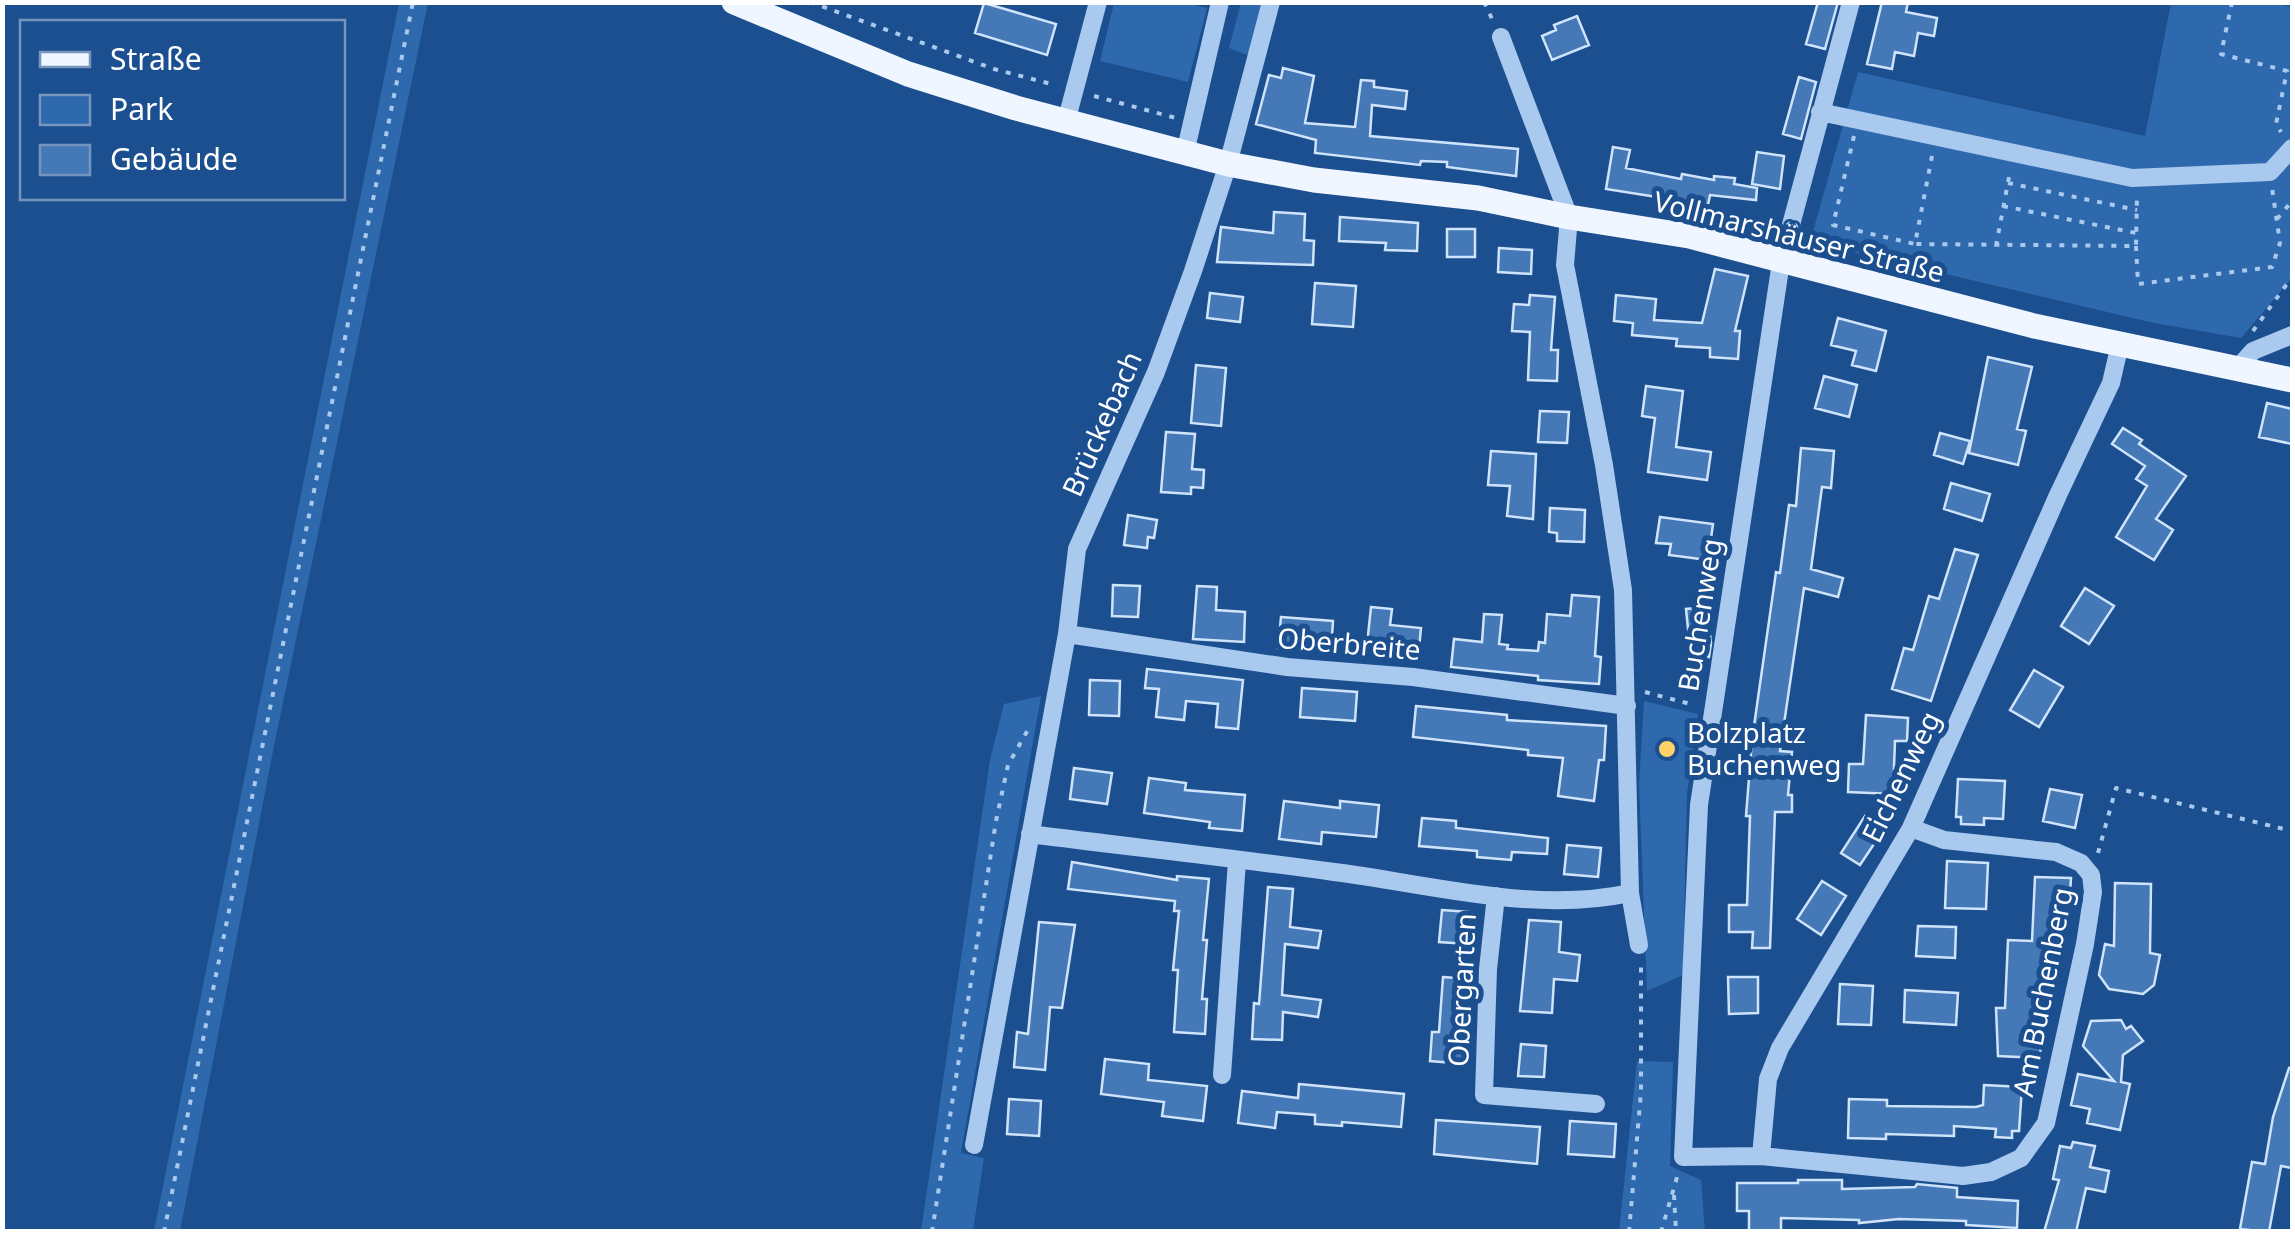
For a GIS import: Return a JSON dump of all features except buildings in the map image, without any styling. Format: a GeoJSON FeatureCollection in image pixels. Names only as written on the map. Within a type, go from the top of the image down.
{"type":"FeatureCollection","features":[{"type":"Feature","properties":{"kind":"main road","name":"Vollmarshäuser Straße"},"geometry":{"type":"LineString","coordinates":[[734,2],[908,74],[1066,122],[1188,142],[1228,164],[1314,180],[1478,198],[1569,218],[1689,236],[2034,326],[2120,344],[2244,360],[2292,380]]}},
{"type":"Feature","properties":{"kind":"street"},"geometry":{"type":"LineString","coordinates":[[1066,122],[1098,2]]}},
{"type":"Feature","properties":{"kind":"street"},"geometry":{"type":"LineString","coordinates":[[1188,142],[1220,2]]}},
{"type":"Feature","properties":{"kind":"street"},"geometry":{"type":"LineString","coordinates":[[1228,164],[1271,2]]}},
{"type":"Feature","properties":{"kind":"street","name":"Buchenweg"},"geometry":{"type":"LineString","coordinates":[[1761,1156],[1683,1157],[1699,805],[1781,262],[1851,2]]}},
{"type":"Feature","properties":{"kind":"street"},"geometry":{"type":"LineString","coordinates":[[1501,37],[1569,218],[1566,265],[1623,590],[1630,893],[1639,945]]}},
{"type":"Feature","properties":{"kind":"street"},"geometry":{"type":"LineString","coordinates":[[1820,112],[2137,178],[2270,172],[2292,148]]}},
{"type":"Feature","properties":{"kind":"street","name":"Brückebach"},"geometry":{"type":"LineString","coordinates":[[974,1145],[1067,634],[1077,549],[1156,372],[1228,164]]}},
{"type":"Feature","properties":{"kind":"street"},"geometry":{"type":"LineString","coordinates":[[2244,360],[2292,335]]}},
{"type":"Feature","properties":{"kind":"street","name":"Eichenweg"},"geometry":{"type":"LineString","coordinates":[[1761,1156],[1768,1079],[1780,1048],[1911,828],[2058,495],[2112,384],[2120,344]]}},
{"type":"Feature","properties":{"kind":"street","name":"Oberbreite"},"geometry":{"type":"LineString","coordinates":[[1067,634],[1228,659],[1413,677],[1627,706]]}},
{"type":"Feature","properties":{"kind":"street","name":"Am Buchenberg"},"geometry":{"type":"LineString","coordinates":[[1761,1156],[1963,1176],[1992,1172],[2021,1158],[2046,1123],[2086,944],[2093,892],[2091,875],[2082,863],[2056,852],[1944,840],[1911,828]]}},
{"type":"Feature","properties":{"kind":"street","name":"Obergarten"},"geometry":{"type":"LineString","coordinates":[[1030,834],[1496,896],[1598,900],[1630,893]]}},
{"type":"Feature","properties":{"kind":"street"},"geometry":{"type":"LineString","coordinates":[[1222,1074],[1237,861]]}},
{"type":"Feature","properties":{"kind":"street","name":"Obergarten"},"geometry":{"type":"LineString","coordinates":[[1496,896],[1488,969],[1484,1096],[1596,1104]]}},
{"type":"Feature","properties":{"kind":"path"},"geometry":{"type":"LineString","coordinates":[[164,1232],[413,2]]}},
{"type":"Feature","properties":{"kind":"path"},"geometry":{"type":"LineString","coordinates":[[810,2],[994,68],[1178,119],[1188,142]]}},
{"type":"Feature","properties":{"kind":"path"},"geometry":{"type":"LineString","coordinates":[[2232,2],[2221,54],[2287,71],[2276,124],[2292,148]]}},
{"type":"Feature","properties":{"kind":"path"},"geometry":{"type":"LineString","coordinates":[[1858,120],[1833,225],[1916,244],[2136,246]]}},
{"type":"Feature","properties":{"kind":"path"},"geometry":{"type":"LineString","coordinates":[[1916,244],[1936,136]]}},
{"type":"Feature","properties":{"kind":"path"},"geometry":{"type":"LineString","coordinates":[[1996,246],[2014,153]]}},
{"type":"Feature","properties":{"kind":"path"},"geometry":{"type":"LineString","coordinates":[[2137,178],[2138,284],[2272,267],[2280,243],[2270,172]]}},
{"type":"Feature","properties":{"kind":"path"},"geometry":{"type":"LineString","coordinates":[[2008,182],[2137,210]]}},
{"type":"Feature","properties":{"kind":"path"},"geometry":{"type":"LineString","coordinates":[[2277,219],[2292,201]]}},
{"type":"Feature","properties":{"kind":"path"},"geometry":{"type":"LineString","coordinates":[[2004,206],[2136,233]]}},
{"type":"Feature","properties":{"kind":"path"},"geometry":{"type":"LineString","coordinates":[[2244,360],[2253,329],[2292,278]]}},
{"type":"Feature","properties":{"kind":"path"},"geometry":{"type":"LineString","coordinates":[[1626,686],[1670,701],[1713,709]]}},
{"type":"Feature","properties":{"kind":"path"},"geometry":{"type":"LineString","coordinates":[[932,1232],[992,841],[1008,765],[1032,724],[1052,711]]}},
{"type":"Feature","properties":{"kind":"path"},"geometry":{"type":"LineString","coordinates":[[2091,875],[2116,788],[2292,831]]}},
{"type":"Feature","properties":{"kind":"path"},"geometry":{"type":"LineString","coordinates":[[1629,1232],[1641,1092],[1639,945]]}},
{"type":"Feature","properties":{"kind":"path"},"geometry":{"type":"LineString","coordinates":[[1661,1232],[1674,1190],[1676,1232]]}},
{"type":"Feature","properties":{"kind":"green space"},"geometry":{"type":"Polygon","coordinates":[[[2269,2],[2292,7],[2292,278],[2241,338],[2154,323],[1810,242],[1858,72],[2145,136],[2171,3],[2269,2]]]}},
{"type":"Feature","properties":{"kind":"green space"},"geometry":{"type":"Polygon","coordinates":[[[399,3],[428,3],[274,746],[180,1231],[154,1231],[399,3]]]}},
{"type":"Feature","properties":{"kind":"green space"},"geometry":{"type":"Polygon","coordinates":[[[1114,3],[1186,3],[1207,8],[1188,82],[1100,61],[1114,3]]]}},
{"type":"Feature","properties":{"kind":"green space"},"geometry":{"type":"Polygon","coordinates":[[[1241,3],[1279,3],[1263,61],[1229,48],[1241,3]]]}},
{"type":"Feature","properties":{"kind":"green space"},"geometry":{"type":"Polygon","coordinates":[[[1041,696],[961,1153],[984,1158],[973,1231],[921,1231],[990,760],[1004,704],[1041,696]]]}},
{"type":"Feature","properties":{"kind":"green space"},"geometry":{"type":"Polygon","coordinates":[[[1644,701],[1698,714],[1687,794],[1683,975],[1647,991],[1639,784],[1644,701]]]}},
{"type":"Feature","properties":{"kind":"green space"},"geometry":{"type":"Polygon","coordinates":[[[1637,1061],[1673,1062],[1670,1166],[1701,1180],[1705,1231],[1619,1231],[1637,1061]]]}},
{"type":"Feature","properties":{"kind":"place","name":"Bolzplatz Buchenweg"},"geometry":{"type":"Point","coordinates":[1667,749]}}]}
